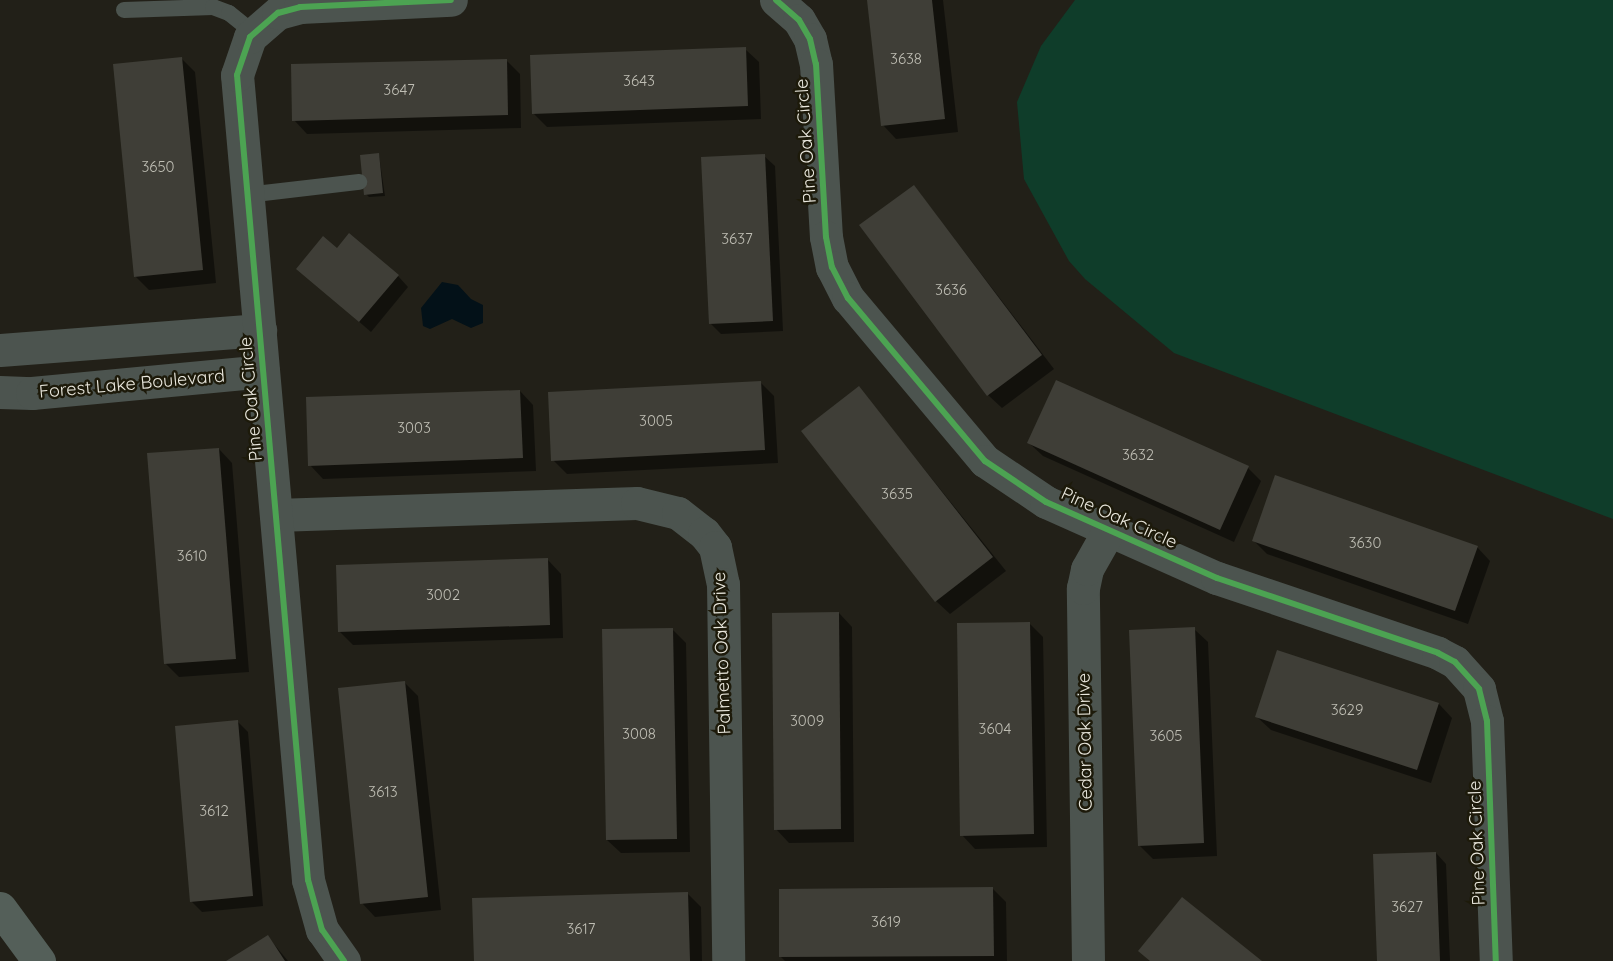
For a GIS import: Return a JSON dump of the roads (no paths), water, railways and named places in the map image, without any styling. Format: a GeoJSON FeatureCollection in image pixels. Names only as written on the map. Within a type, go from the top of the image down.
{"type":"FeatureCollection","features":[{"type":"Feature","properties":{"kind":"main road"},"geometry":{"type":"LineString","coordinates":[[0,908],[39,961]]}},
{"type":"Feature","properties":{"kind":"street","name":"Pine Oak Circle"},"geometry":{"type":"LineString","coordinates":[[344,961],[322,930],[308,880],[237,75],[243,52],[254,33],[278,13],[300,7],[451,0]]}},
{"type":"Feature","properties":{"kind":"street","name":"Pine Oak Circle"},"geometry":{"type":"LineString","coordinates":[[776,0],[799,20],[810,39],[816,64],[826,237],[832,267],[848,298],[986,461],[1046,502],[1256,593],[1438,653],[1467,674],[1479,689],[1487,721],[1496,961]]}},
{"type":"Feature","properties":{"kind":"street"},"geometry":{"type":"LineString","coordinates":[[0,350],[260,330]]}},
{"type":"Feature","properties":{"kind":"street"},"geometry":{"type":"LineString","coordinates":[[162,337],[166,380]]}},
{"type":"Feature","properties":{"kind":"street","name":"Forest Lake Boulevard"},"geometry":{"type":"LineString","coordinates":[[0,392],[32,393],[263,371]]}},
{"type":"Feature","properties":{"kind":"street","name":"Palmetto Oak Drive"},"geometry":{"type":"LineString","coordinates":[[276,515],[637,503],[678,513],[704,533],[715,547],[723,584],[728,961]]}},
{"type":"Feature","properties":{"kind":"street","name":"Cedar Oak Drive"},"geometry":{"type":"LineString","coordinates":[[1088,961],[1083,588],[1087,570],[1109,530]]}},
{"type":"Feature","properties":{"kind":"lane"},"geometry":{"type":"LineString","coordinates":[[124,10],[213,7],[229,13],[254,33]]}},
{"type":"Feature","properties":{"kind":"lane"},"geometry":{"type":"LineString","coordinates":[[246,195],[359,183]]}}]}
